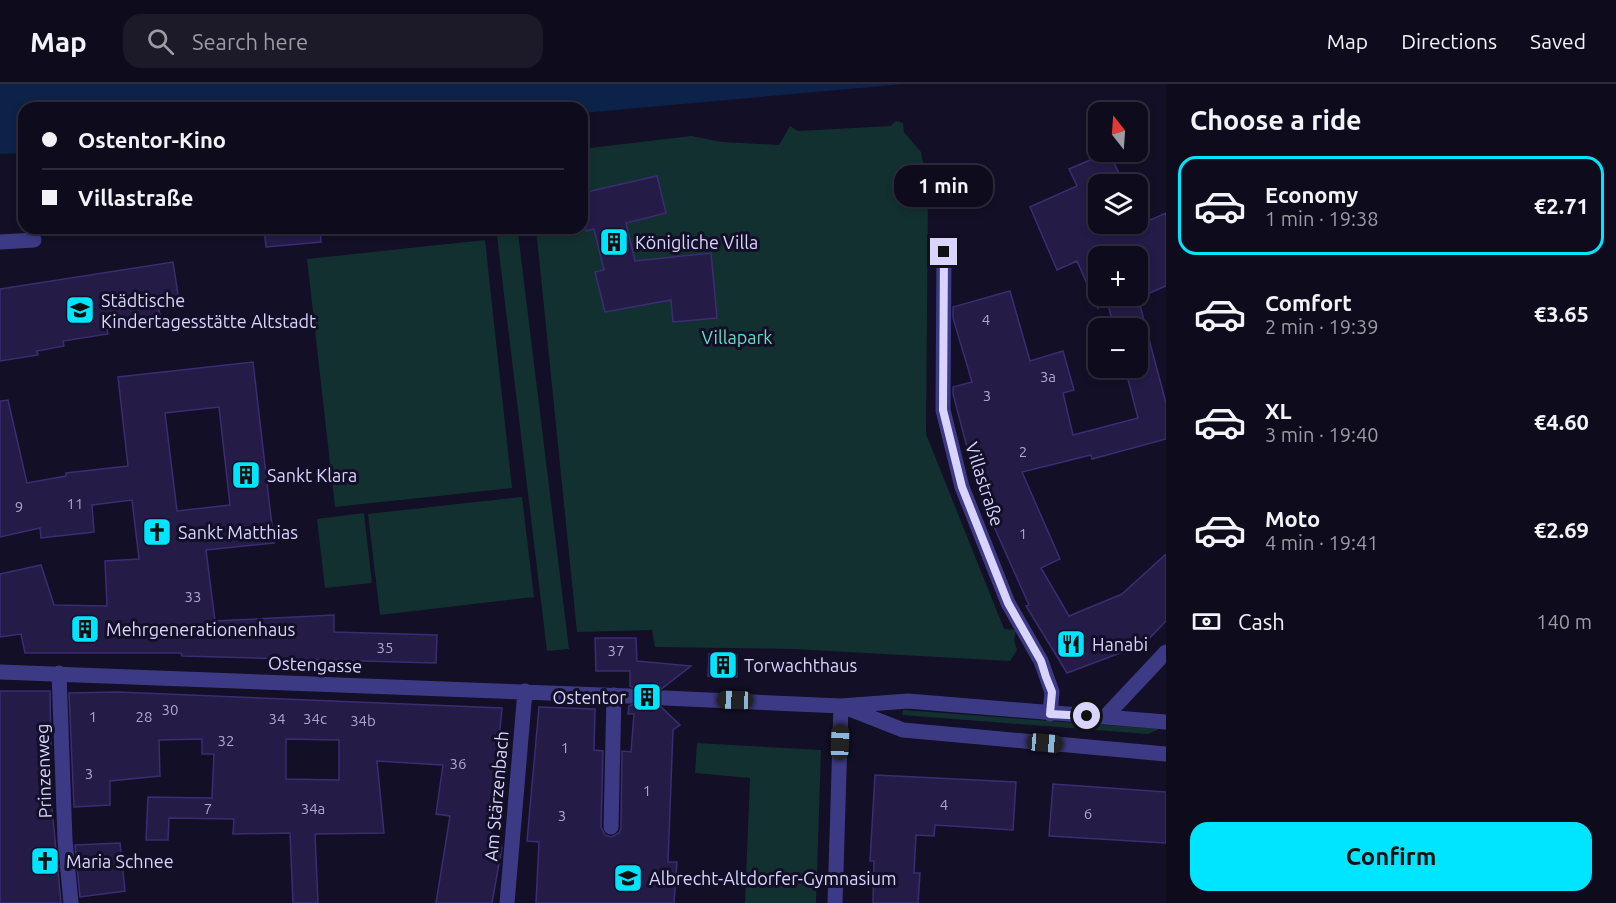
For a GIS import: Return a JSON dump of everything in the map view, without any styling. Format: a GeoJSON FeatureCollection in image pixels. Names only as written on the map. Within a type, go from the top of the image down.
{"type":"FeatureCollection","features":[{"type":"Feature","properties":{"kind":"street"},"geometry":{"type":"LineString","coordinates":[[0,242],[34,240]]}},
{"type":"Feature","properties":{"kind":"street","name":"Villastraße"},"geometry":{"type":"LineString","coordinates":[[944,252],[943,410],[966,497],[1008,603],[1041,661],[1052,692],[1050,714]]}},
{"type":"Feature","properties":{"kind":"street"},"geometry":{"type":"LineString","coordinates":[[1105,717],[1166,652]]}},
{"type":"Feature","properties":{"kind":"street","name":"Ostengasse"},"geometry":{"type":"LineString","coordinates":[[0,672],[622,696],[611,827]]}},
{"type":"Feature","properties":{"kind":"street","name":"Prinzenweg"},"geometry":{"type":"LineString","coordinates":[[59,673],[65,840],[71,903]]}},
{"type":"Feature","properties":{"kind":"street","name":"Am Stärzenbach"},"geometry":{"type":"LineString","coordinates":[[507,903],[525,691]]}},
{"type":"Feature","properties":{"kind":"street"},"geometry":{"type":"LineString","coordinates":[[665,698],[841,706],[908,701],[1166,722]]}},
{"type":"Feature","properties":{"kind":"street"},"geometry":{"type":"LineString","coordinates":[[841,706],[903,730],[1166,754]]}},
{"type":"Feature","properties":{"kind":"street"},"geometry":{"type":"LineString","coordinates":[[835,903],[841,706]]}},
{"type":"Feature","properties":{"kind":"green space","name":"Villapark"},"geometry":{"type":"Polygon","coordinates":[[[896,121],[903,123],[904,132],[921,152],[928,190],[926,434],[1004,629],[1016,630],[1014,640],[1017,650],[1010,661],[794,649],[655,647],[652,630],[577,632],[537,234],[588,234],[588,148],[691,136],[722,142],[779,145],[790,126],[798,131],[890,126],[896,121]]]}},
{"type":"Feature","properties":{"kind":"green space"},"geometry":{"type":"Polygon","coordinates":[[[518,234],[569,649],[547,651],[497,236],[518,234]]]}},
{"type":"Feature","properties":{"kind":"green space"},"geometry":{"type":"Polygon","coordinates":[[[485,240],[512,488],[335,507],[307,259],[485,240]]]}},
{"type":"Feature","properties":{"kind":"green space"},"geometry":{"type":"Polygon","coordinates":[[[522,497],[534,597],[380,615],[368,514],[522,497]]]}},
{"type":"Feature","properties":{"kind":"green space"},"geometry":{"type":"Polygon","coordinates":[[[364,513],[372,583],[325,588],[317,519],[364,513]]]}},
{"type":"Feature","properties":{"kind":"green space"},"geometry":{"type":"Polygon","coordinates":[[[903,710],[1159,729],[1148,734],[902,715],[903,710]]]}},
{"type":"Feature","properties":{"kind":"green space"},"geometry":{"type":"Polygon","coordinates":[[[697,743],[821,750],[816,903],[745,903],[750,778],[695,773],[697,743]]]}},
{"type":"Feature","properties":{"kind":"water"},"geometry":{"type":"Polygon","coordinates":[[[0,84],[905,84],[588,112],[588,102],[18,102],[18,153],[0,154],[0,84]]]}},
{"type":"Feature","properties":{"kind":"building"},"geometry":{"type":"Polygon","coordinates":[[[1088,161],[1114,162],[1119,174],[1088,174],[1088,234],[1148,234],[1148,221],[1166,213],[1166,286],[1148,294],[1148,246],[1088,246],[1088,286],[1077,261],[1057,270],[1030,207],[1077,186],[1069,169],[1088,161]]]}},
{"type":"Feature","properties":{"kind":"building","name":"Königliche Villa"},"geometry":{"type":"Polygon","coordinates":[[[657,176],[666,213],[626,223],[635,261],[711,253],[717,318],[673,322],[671,300],[605,312],[595,272],[604,270],[594,229],[588,230],[588,192],[657,176]]]}},
{"type":"Feature","properties":{"kind":"building"},"geometry":{"type":"Polygon","coordinates":[[[265,234],[320,234],[321,242],[266,247],[265,234]]]}},
{"type":"Feature","properties":{"kind":"building","name":"Städtische Kindertagesstätte Altstadt"},"geometry":{"type":"Polygon","coordinates":[[[173,262],[179,301],[158,305],[161,320],[107,329],[108,334],[63,341],[64,346],[37,351],[38,355],[0,361],[0,289],[173,262]]]}},
{"type":"Feature","properties":{"kind":"building"},"geometry":{"type":"Polygon","coordinates":[[[1010,291],[1030,361],[1063,351],[1074,390],[1063,393],[1073,435],[1138,418],[1128,378],[1148,378],[1148,336],[1166,403],[1166,439],[1092,459],[1091,455],[1022,472],[1060,559],[1041,568],[1069,616],[1122,594],[1166,554],[1166,621],[1144,644],[1067,673],[1026,606],[1029,605],[979,493],[953,394],[953,387],[972,382],[953,318],[953,307],[1010,291]]]}},
{"type":"Feature","properties":{"kind":"building"},"geometry":{"type":"Polygon","coordinates":[[[1108,306],[1140,306],[1143,318],[1112,318],[1108,306]]]}},
{"type":"Feature","properties":{"kind":"building"},"geometry":{"type":"Polygon","coordinates":[[[253,362],[274,543],[206,550],[215,621],[334,615],[334,632],[437,635],[436,663],[182,656],[181,653],[25,653],[21,634],[0,637],[0,574],[41,565],[54,605],[107,606],[105,561],[139,559],[132,500],[92,505],[94,532],[41,538],[40,528],[0,537],[0,401],[8,400],[27,483],[66,476],[66,473],[128,466],[118,377],[253,362]],[[219,407],[165,413],[177,511],[230,505],[219,407]]]}},
{"type":"Feature","properties":{"kind":"building"},"geometry":{"type":"Polygon","coordinates":[[[595,638],[636,638],[637,661],[691,666],[660,690],[655,697],[657,703],[680,725],[673,730],[668,862],[677,862],[674,903],[536,903],[539,842],[527,841],[539,707],[595,709],[594,750],[603,751],[601,827],[605,835],[611,837],[619,833],[621,828],[622,751],[631,752],[634,714],[628,714],[629,706],[637,702],[639,696],[635,688],[630,686],[630,671],[596,671],[595,638]]]}},
{"type":"Feature","properties":{"kind":"building","name":"Torwachthaus"},"geometry":{"type":"Polygon","coordinates":[[[709,654],[737,655],[737,677],[708,676],[709,654]]]}},
{"type":"Feature","properties":{"kind":"building"},"geometry":{"type":"Polygon","coordinates":[[[0,691],[50,691],[52,808],[61,903],[0,903],[0,691]]]}},
{"type":"Feature","properties":{"kind":"building"},"geometry":{"type":"Polygon","coordinates":[[[118,692],[502,708],[489,845],[502,847],[492,903],[436,903],[450,816],[436,814],[443,765],[377,761],[384,833],[315,834],[318,903],[293,903],[290,833],[233,834],[234,819],[169,818],[168,840],[146,840],[148,797],[212,798],[214,754],[202,754],[202,739],[159,740],[160,776],[110,781],[110,805],[74,807],[69,693],[118,692]],[[286,739],[286,779],[339,780],[339,740],[286,739]]]}},
{"type":"Feature","properties":{"kind":"building"},"geometry":{"type":"Polygon","coordinates":[[[875,775],[1016,782],[1013,830],[935,825],[934,836],[916,835],[914,873],[920,873],[918,903],[873,903],[874,861],[870,861],[875,775]]]}},
{"type":"Feature","properties":{"kind":"building"},"geometry":{"type":"Polygon","coordinates":[[[1053,784],[1166,792],[1166,843],[1049,836],[1053,784]]]}},
{"type":"Feature","properties":{"kind":"building"},"geometry":{"type":"Polygon","coordinates":[[[120,843],[125,891],[80,897],[75,845],[120,843]]]}},
{"type":"Feature","properties":{"kind":"tunnel"},"geometry":{"type":"LineString","coordinates":[[629,696],[665,698]]}},
{"type":"Feature","properties":{"kind":"place","name":"Königliche Villa"},"geometry":{"type":"Point","coordinates":[614,242]}},
{"type":"Feature","properties":{"kind":"place","name":"Städtische Kindertagesstätte Altstadt"},"geometry":{"type":"Point","coordinates":[80,310]}},
{"type":"Feature","properties":{"kind":"place","name":"Sankt Klara"},"geometry":{"type":"Point","coordinates":[246,475]}},
{"type":"Feature","properties":{"kind":"place","name":"Sankt Matthias"},"geometry":{"type":"Point","coordinates":[157,532]}},
{"type":"Feature","properties":{"kind":"place","name":"Mehrgenerationenhaus"},"geometry":{"type":"Point","coordinates":[85,629]}},
{"type":"Feature","properties":{"kind":"place","name":"Hanabi"},"geometry":{"type":"Point","coordinates":[1071,644]}},
{"type":"Feature","properties":{"kind":"place","name":"Torwachthaus"},"geometry":{"type":"Point","coordinates":[723,665]}},
{"type":"Feature","properties":{"kind":"place","name":"Ostentor"},"geometry":{"type":"Point","coordinates":[647,697]}},
{"type":"Feature","properties":{"kind":"place","name":"Maria Schnee"},"geometry":{"type":"Point","coordinates":[45,861]}},
{"type":"Feature","properties":{"kind":"place","name":"Albrecht-Altdorfer-Gymnasium"},"geometry":{"type":"Point","coordinates":[628,878]}},
{"type":"Feature","properties":{"kind":"route"},"geometry":{"type":"LineString","coordinates":[[944,252],[943,410],[962,487],[1008,603],[1041,661],[1052,692],[1050,714],[1087,716]]}}]}
